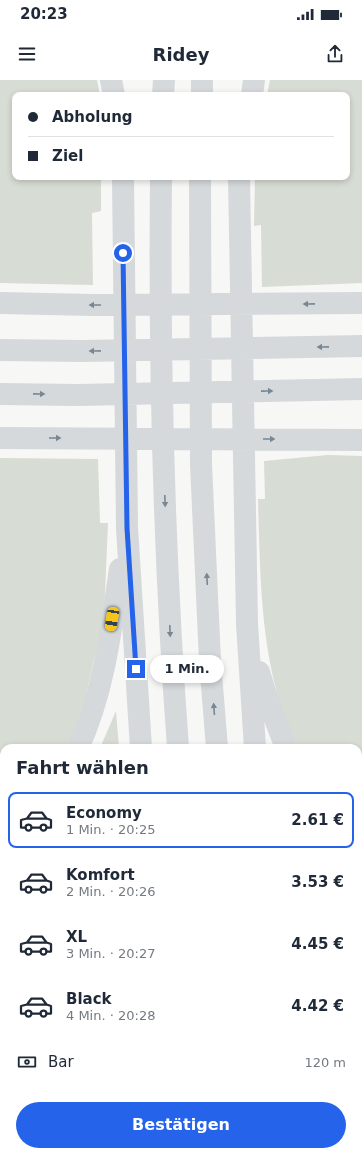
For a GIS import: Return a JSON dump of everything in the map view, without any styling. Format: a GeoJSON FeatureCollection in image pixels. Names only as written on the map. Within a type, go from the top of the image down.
{"type":"FeatureCollection","features":[{"type":"Feature","properties":{"kind":"highway"},"geometry":{"type":"LineString","coordinates":[[111,80],[113,92]]}},
{"type":"Feature","properties":{"kind":"highway"},"geometry":{"type":"LineString","coordinates":[[125,80],[125,92]]}},
{"type":"Feature","properties":{"kind":"highway"},"geometry":{"type":"LineString","coordinates":[[163,92],[164,80]]}},
{"type":"Feature","properties":{"kind":"highway"},"geometry":{"type":"LineString","coordinates":[[202,80],[202,92]]}},
{"type":"Feature","properties":{"kind":"highway"},"geometry":{"type":"LineString","coordinates":[[239,92],[240,80]]}},
{"type":"Feature","properties":{"kind":"highway"},"geometry":{"type":"LineString","coordinates":[[252,92],[254,80]]}},
{"type":"Feature","properties":{"kind":"highway"},"geometry":{"type":"LineString","coordinates":[[123,180],[127,528],[141,744]]}},
{"type":"Feature","properties":{"kind":"highway"},"geometry":{"type":"LineString","coordinates":[[161,180],[160,270],[164,462],[172,664],[178,744]]}},
{"type":"Feature","properties":{"kind":"highway"},"geometry":{"type":"LineString","coordinates":[[200,180],[199,273],[201,464],[210,662],[216,744]]}},
{"type":"Feature","properties":{"kind":"highway"},"geometry":{"type":"LineString","coordinates":[[239,180],[247,624],[255,744]]}},
{"type":"Feature","properties":{"kind":"highway"},"geometry":{"type":"LineString","coordinates":[[0,303],[132,305],[362,302]]}},
{"type":"Feature","properties":{"kind":"highway"},"geometry":{"type":"LineString","coordinates":[[0,350],[82,351],[362,346]]}},
{"type":"Feature","properties":{"kind":"highway"},"geometry":{"type":"LineString","coordinates":[[0,394],[78,395],[362,389]]}},
{"type":"Feature","properties":{"kind":"highway"},"geometry":{"type":"LineString","coordinates":[[5,439],[362,440]]}},
{"type":"Feature","properties":{"kind":"highway"},"geometry":{"type":"LineString","coordinates":[[80,744],[89,725],[105,665],[127,528]]}},
{"type":"Feature","properties":{"kind":"highway"},"geometry":{"type":"LineString","coordinates":[[247,624],[266,696],[284,744]]}},
{"type":"Feature","properties":{"kind":"shaded area"},"geometry":{"type":"Polygon","coordinates":[[[0,80],[97,80],[99,92],[12,92],[12,180],[101,180],[101,211],[92,213],[93,285],[0,283],[0,80]]]}},
{"type":"Feature","properties":{"kind":"shaded area"},"geometry":{"type":"Polygon","coordinates":[[[270,80],[362,80],[362,283],[262,287],[261,225],[254,226],[255,180],[350,180],[350,92],[268,92],[270,80]]]}},
{"type":"Feature","properties":{"kind":"shaded area"},"geometry":{"type":"Polygon","coordinates":[[[328,455],[362,456],[362,744],[294,744],[280,705],[267,645],[260,572],[258,499],[265,499],[264,461],[328,455]]]}},
{"type":"Feature","properties":{"kind":"shaded area"},"geometry":{"type":"Polygon","coordinates":[[[0,458],[98,459],[100,523],[108,523],[104,617],[85,699],[69,744],[0,744],[0,458]]]}},
{"type":"Feature","properties":{"kind":"shaded area"},"geometry":{"type":"Polygon","coordinates":[[[116,711],[119,744],[102,744],[116,711]]]}},
{"type":"Feature","properties":{"kind":"route"},"geometry":{"type":"LineString","coordinates":[[123,253],[127,528],[136,669]]}}]}
